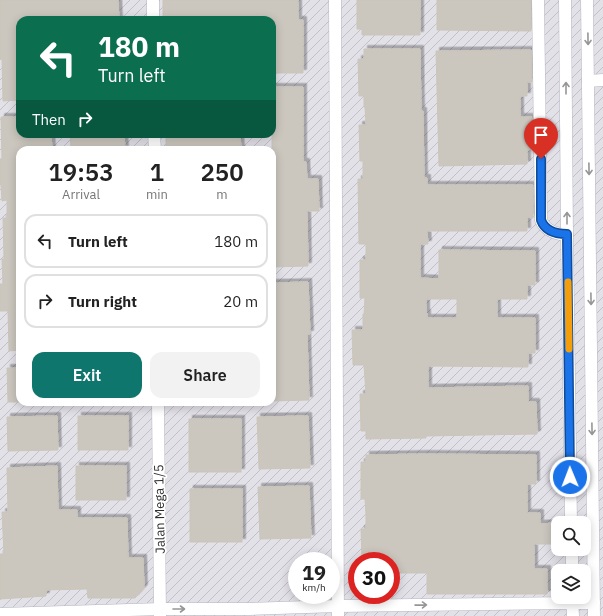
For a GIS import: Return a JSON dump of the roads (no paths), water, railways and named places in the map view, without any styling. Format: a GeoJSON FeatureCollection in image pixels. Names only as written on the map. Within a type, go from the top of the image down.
{"type":"FeatureCollection","features":[{"type":"Feature","properties":{"kind":"street"},"geometry":{"type":"LineString","coordinates":[[153,0],[153,16]]}},
{"type":"Feature","properties":{"kind":"street"},"geometry":{"type":"LineString","coordinates":[[336,0],[338,611]]}},
{"type":"Feature","properties":{"kind":"street"},"geometry":{"type":"LineString","coordinates":[[538,0],[541,220],[545,227],[556,233],[567,234]]}},
{"type":"Feature","properties":{"kind":"street"},"geometry":{"type":"LineString","coordinates":[[565,0],[571,516]]}},
{"type":"Feature","properties":{"kind":"street"},"geometry":{"type":"LineString","coordinates":[[588,0],[594,616]]}},
{"type":"Feature","properties":{"kind":"street"},"geometry":{"type":"LineString","coordinates":[[588,81],[603,80]]}},
{"type":"Feature","properties":{"kind":"street","name":"Jalan Mega 1/5"},"geometry":{"type":"LineString","coordinates":[[158,406],[160,612]]}},
{"type":"Feature","properties":{"kind":"street"},"geometry":{"type":"LineString","coordinates":[[0,614],[250,609],[338,611],[551,601]]}},
{"type":"Feature","properties":{"kind":"street"},"geometry":{"type":"LineString","coordinates":[[572,604],[573,616]]}}]}
